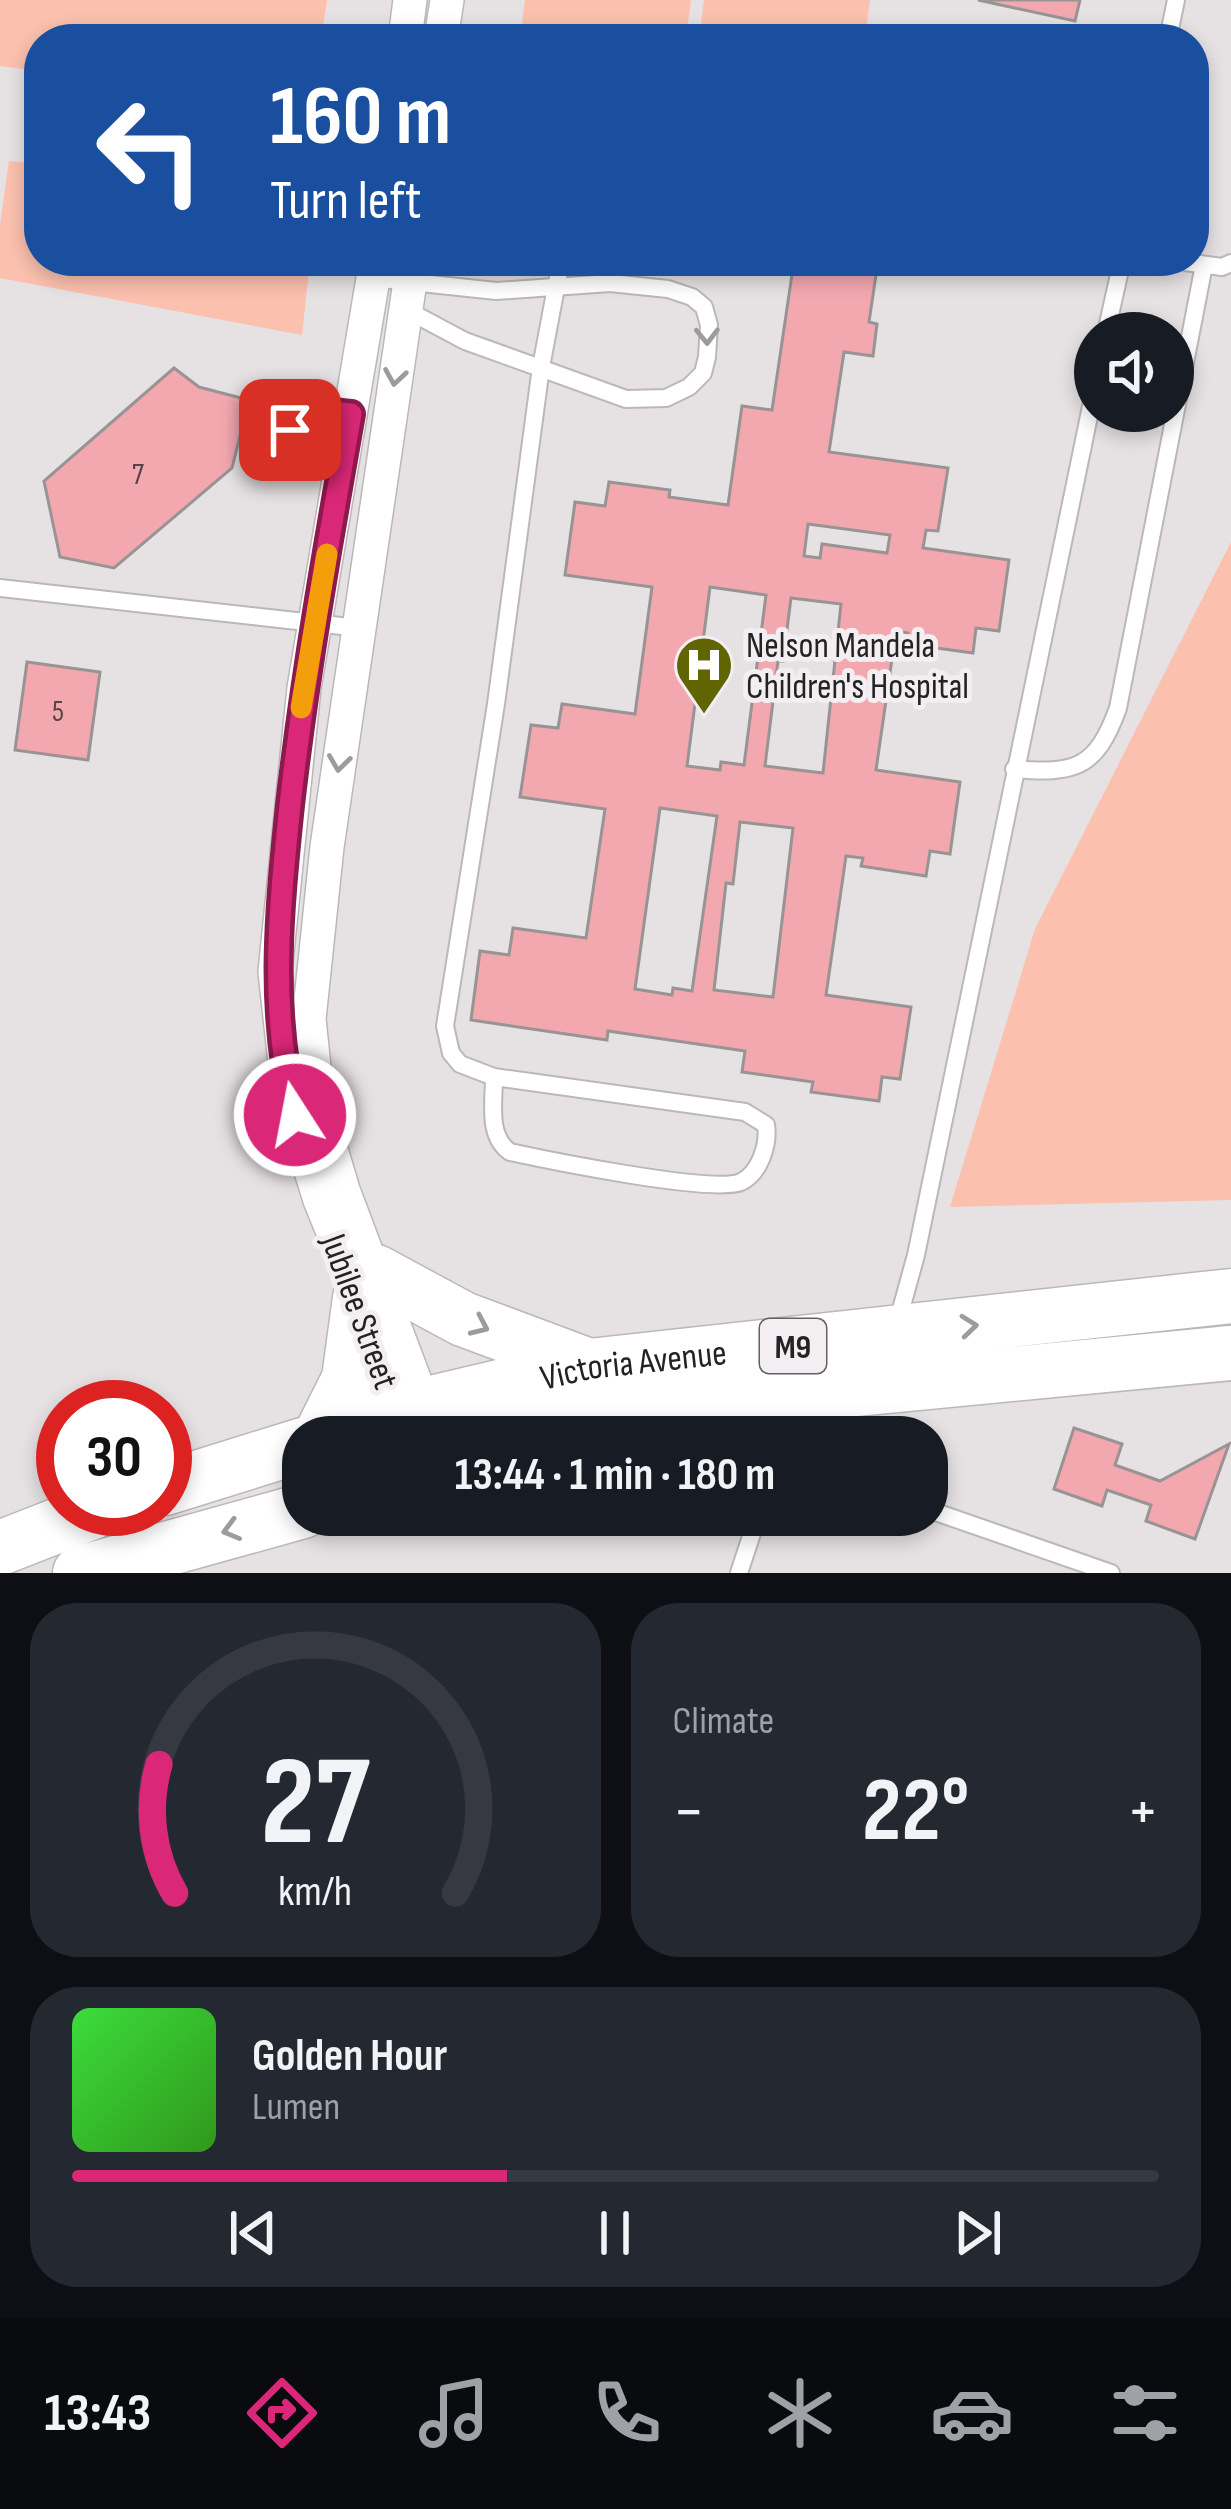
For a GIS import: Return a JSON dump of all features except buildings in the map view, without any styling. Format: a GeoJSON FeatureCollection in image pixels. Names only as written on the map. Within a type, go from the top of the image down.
{"type":"FeatureCollection","features":[{"type":"Feature","properties":{"kind":"main road"},"geometry":{"type":"LineString","coordinates":[[333,1416],[349,1379],[368,1285],[590,1366]]}},
{"type":"Feature","properties":{"kind":"main road","name":"Victoria Avenue"},"geometry":{"type":"LineString","coordinates":[[612,1416],[1231,1296]]}},
{"type":"Feature","properties":{"kind":"main road","name":"Victoria Avenue"},"geometry":{"type":"LineString","coordinates":[[889,1359],[1231,1353]]}},
{"type":"Feature","properties":{"kind":"main road","name":"Victoria Avenue"},"geometry":{"type":"LineString","coordinates":[[437,1416],[590,1366],[782,1384]]}},
{"type":"Feature","properties":{"kind":"main road"},"geometry":{"type":"LineString","coordinates":[[192,1480],[282,1452]]}},
{"type":"Feature","properties":{"kind":"main road"},"geometry":{"type":"LineString","coordinates":[[80,1573],[282,1516]]}},
{"type":"Feature","properties":{"kind":"main road"},"geometry":{"type":"LineString","coordinates":[[0,1523],[36,1520]]}},
{"type":"Feature","properties":{"kind":"main road"},"geometry":{"type":"LineString","coordinates":[[0,1548],[36,1534]]}},
{"type":"Feature","properties":{"kind":"street","name":"Jubilee Street"},"geometry":{"type":"LineString","coordinates":[[373,280],[301,711],[275,972],[288,1089],[368,1285],[414,1416]]}},
{"type":"Feature","properties":{"kind":"street","name":"Jubilee Street"},"geometry":{"type":"LineString","coordinates":[[331,1195],[309,1019],[321,890],[410,283]]}},
{"type":"Feature","properties":{"kind":"lane"},"geometry":{"type":"LineString","coordinates":[[494,1077],[494,1131],[500,1145],[510,1151],[703,1184],[738,1184],[752,1173],[764,1151],[766,1125],[745,1112],[494,1077],[460,1064],[451,1053],[445,1026],[559,276]]}},
{"type":"Feature","properties":{"kind":"lane"},"geometry":{"type":"LineString","coordinates":[[1111,312],[1119,276]]}},
{"type":"Feature","properties":{"kind":"lane"},"geometry":{"type":"LineString","coordinates":[[1014,769],[1053,772],[1076,768],[1091,758],[1108,735],[1118,708],[1202,276]]}},
{"type":"Feature","properties":{"kind":"lane"},"geometry":{"type":"LineString","coordinates":[[373,280],[410,283]]}},
{"type":"Feature","properties":{"kind":"lane"},"geometry":{"type":"LineString","coordinates":[[373,280],[410,283],[496,291],[610,283],[668,289],[704,307],[709,325],[703,373],[689,388],[666,398],[626,399],[442,332],[410,283]]}},
{"type":"Feature","properties":{"kind":"lane"},"geometry":{"type":"LineString","coordinates":[[286,443],[303,414],[315,410],[351,414]]}},
{"type":"Feature","properties":{"kind":"lane"},"geometry":{"type":"LineString","coordinates":[[889,1359],[916,1255],[1085,432]]}},
{"type":"Feature","properties":{"kind":"lane"},"geometry":{"type":"LineString","coordinates":[[0,588],[359,628]]}},
{"type":"Feature","properties":{"kind":"lane"},"geometry":{"type":"LineString","coordinates":[[948,1516],[1112,1573]]}},
{"type":"Feature","properties":{"kind":"lane"},"geometry":{"type":"LineString","coordinates":[[739,1573],[751,1536]]}},
{"type":"Feature","properties":{"kind":"shaded area"},"geometry":{"type":"Polygon","coordinates":[[[0,0],[327,0],[323,24],[24,24],[24,69],[0,66],[0,0]]]}},
{"type":"Feature","properties":{"kind":"shaded area"},"geometry":{"type":"Polygon","coordinates":[[[525,0],[691,0],[688,24],[522,24],[525,0]]]}},
{"type":"Feature","properties":{"kind":"shaded area"},"geometry":{"type":"Polygon","coordinates":[[[704,0],[870,0],[867,24],[701,24],[704,0]]]}},
{"type":"Feature","properties":{"kind":"shaded area"},"geometry":{"type":"Polygon","coordinates":[[[9,161],[24,162],[24,276],[308,276],[302,335],[0,278],[0,225],[9,161]]]}},
{"type":"Feature","properties":{"kind":"shaded area"},"geometry":{"type":"Polygon","coordinates":[[[1231,542],[1231,1200],[950,1207],[1035,929],[1231,542]]]}},
{"type":"Feature","properties":{"kind":"slow traffic"},"geometry":{"type":"LineString","coordinates":[[301,708],[327,554]]}},
{"type":"Feature","properties":{"kind":"place","name":"Nelson Mandela Children's Hospital"},"geometry":{"type":"Point","coordinates":[704,716]}},
{"type":"Feature","properties":{"kind":"route"},"geometry":{"type":"LineString","coordinates":[[290,430],[303,414],[315,410],[351,414],[304,688],[280,893],[275,972],[281,1042],[295,1115]]}}]}
